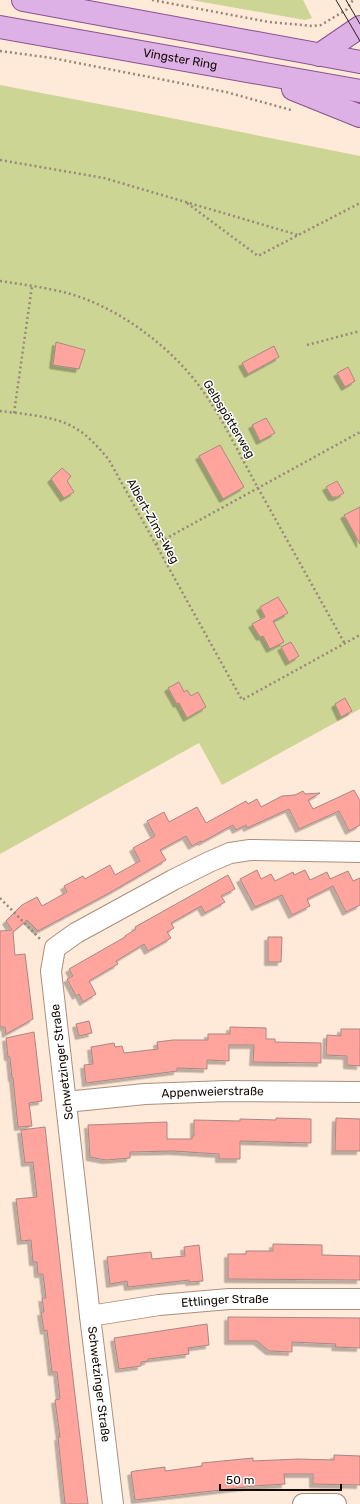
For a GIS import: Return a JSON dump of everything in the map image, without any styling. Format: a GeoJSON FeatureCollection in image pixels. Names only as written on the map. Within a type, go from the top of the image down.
{"type":"FeatureCollection","features":[{"type":"Feature","properties":{"kind":"main road"},"geometry":{"type":"LineString","coordinates":[[29,0],[360,62]]}},
{"type":"Feature","properties":{"kind":"main road","name":"Vingster Ring"},"geometry":{"type":"LineString","coordinates":[[0,27],[360,91]]}},
{"type":"Feature","properties":{"kind":"main road"},"geometry":{"type":"LineString","coordinates":[[319,55],[360,27]]}},
{"type":"Feature","properties":{"kind":"main road"},"geometry":{"type":"LineString","coordinates":[[252,73],[360,116]]}},
{"type":"Feature","properties":{"kind":"street"},"geometry":{"type":"LineString","coordinates":[[55,948],[76,933],[173,880],[230,853],[250,850],[360,852]]}},
{"type":"Feature","properties":{"kind":"street","name":"Schwetzinger Straße"},"geometry":{"type":"LineString","coordinates":[[55,948],[51,971],[113,1504]]}},
{"type":"Feature","properties":{"kind":"street","name":"Appenweierstraße"},"geometry":{"type":"LineString","coordinates":[[66,1102],[145,1094],[227,1091],[360,1092]]}},
{"type":"Feature","properties":{"kind":"street","name":"Ettlinger Straße"},"geometry":{"type":"LineString","coordinates":[[90,1316],[158,1305],[229,1299],[360,1299]]}},
{"type":"Feature","properties":{"kind":"street"},"geometry":{"type":"LineString","coordinates":[[303,1504],[336,1504]]}},
{"type":"Feature","properties":{"kind":"path"},"geometry":{"type":"LineString","coordinates":[[152,0],[269,22],[313,26],[321,25],[346,10],[353,0]]}},
{"type":"Feature","properties":{"kind":"path"},"geometry":{"type":"LineString","coordinates":[[0,51],[52,58],[226,92],[298,112]]}},
{"type":"Feature","properties":{"kind":"path"},"geometry":{"type":"LineString","coordinates":[[0,160],[104,178],[298,235]]}},
{"type":"Feature","properties":{"kind":"path"},"geometry":{"type":"LineString","coordinates":[[186,202],[258,256],[360,203]]}},
{"type":"Feature","properties":{"kind":"path","name":"Gelbspötterweg"},"geometry":{"type":"LineString","coordinates":[[0,281],[63,292],[95,303],[120,316],[162,345],[190,374],[204,392],[227,431],[345,644]]}},
{"type":"Feature","properties":{"kind":"path"},"geometry":{"type":"LineString","coordinates":[[14,413],[32,286]]}},
{"type":"Feature","properties":{"kind":"path"},"geometry":{"type":"LineString","coordinates":[[307,346],[360,331]]}},
{"type":"Feature","properties":{"kind":"path","name":"Albert-Zims-Weg"},"geometry":{"type":"LineString","coordinates":[[0,411],[54,419],[74,427],[92,441],[109,460],[242,700],[345,644]]}},
{"type":"Feature","properties":{"kind":"path"},"geometry":{"type":"LineString","coordinates":[[156,544],[360,432]]}},
{"type":"Feature","properties":{"kind":"path"},"geometry":{"type":"LineString","coordinates":[[345,644],[360,635]]}},
{"type":"Feature","properties":{"kind":"path"},"geometry":{"type":"LineString","coordinates":[[0,898],[42,940],[55,948]]}},
{"type":"Feature","properties":{"kind":"green space"},"geometry":{"type":"Polygon","coordinates":[[[191,0],[303,0],[312,18],[305,20],[191,0]]]}},
{"type":"Feature","properties":{"kind":"green space"},"geometry":{"type":"Polygon","coordinates":[[[0,85],[360,156],[360,709],[222,785],[199,743],[0,854],[0,85]]]}},
{"type":"Feature","properties":{"kind":"building"},"geometry":{"type":"Polygon","coordinates":[[[56,342],[85,350],[79,369],[53,365],[56,342]]]}},
{"type":"Feature","properties":{"kind":"building"},"geometry":{"type":"Polygon","coordinates":[[[274,346],[279,357],[248,374],[242,363],[274,346]]]}},
{"type":"Feature","properties":{"kind":"building"},"geometry":{"type":"Polygon","coordinates":[[[348,367],[355,381],[345,387],[337,373],[348,367]]]}},
{"type":"Feature","properties":{"kind":"building"},"geometry":{"type":"Polygon","coordinates":[[[266,418],[275,433],[260,441],[252,425],[266,418]]]}},
{"type":"Feature","properties":{"kind":"building"},"geometry":{"type":"Polygon","coordinates":[[[220,445],[244,487],[223,499],[199,456],[220,445]]]}},
{"type":"Feature","properties":{"kind":"building"},"geometry":{"type":"Polygon","coordinates":[[[62,468],[71,476],[67,481],[74,492],[64,498],[51,479],[62,468]]]}},
{"type":"Feature","properties":{"kind":"building"},"geometry":{"type":"Polygon","coordinates":[[[337,481],[344,493],[337,497],[332,497],[326,487],[337,481]]]}},
{"type":"Feature","properties":{"kind":"building"},"geometry":{"type":"Polygon","coordinates":[[[360,507],[360,544],[344,515],[360,507]]]}},
{"type":"Feature","properties":{"kind":"building"},"geometry":{"type":"Polygon","coordinates":[[[278,597],[288,613],[273,621],[284,642],[270,649],[263,636],[260,637],[252,624],[265,617],[260,607],[278,597]]]}},
{"type":"Feature","properties":{"kind":"building"},"geometry":{"type":"Polygon","coordinates":[[[291,642],[299,656],[289,662],[281,647],[291,642]]]}},
{"type":"Feature","properties":{"kind":"building"},"geometry":{"type":"Polygon","coordinates":[[[179,682],[184,692],[187,690],[191,696],[198,692],[206,707],[187,718],[179,703],[177,704],[168,688],[179,682]]]}},
{"type":"Feature","properties":{"kind":"building"},"geometry":{"type":"Polygon","coordinates":[[[345,698],[352,711],[341,717],[335,704],[345,698]]]}},
{"type":"Feature","properties":{"kind":"building"},"geometry":{"type":"Polygon","coordinates":[[[354,790],[360,801],[360,825],[349,831],[339,811],[299,829],[289,809],[247,828],[246,825],[236,830],[233,825],[192,846],[186,836],[160,850],[166,860],[111,892],[38,931],[27,920],[13,932],[15,955],[25,954],[33,1019],[6,1034],[5,1027],[0,1027],[0,931],[12,930],[6,921],[22,905],[37,897],[42,906],[67,892],[64,886],[83,876],[85,879],[110,865],[115,875],[140,861],[133,848],[155,836],[147,821],[164,812],[169,822],[197,807],[206,823],[246,801],[248,804],[257,799],[261,807],[282,796],[295,795],[303,791],[305,794],[320,793],[308,800],[313,809],[354,790]]]}},
{"type":"Feature","properties":{"kind":"building"},"geometry":{"type":"Polygon","coordinates":[[[257,870],[261,879],[271,874],[275,881],[293,872],[294,875],[305,870],[310,880],[327,872],[330,879],[348,871],[353,881],[360,878],[360,905],[346,912],[333,886],[307,899],[310,906],[292,915],[282,895],[255,907],[240,879],[257,870]]]}},
{"type":"Feature","properties":{"kind":"building"},"geometry":{"type":"Polygon","coordinates":[[[228,875],[235,889],[221,896],[225,902],[205,913],[201,906],[171,923],[174,928],[167,932],[171,938],[148,951],[144,944],[116,961],[118,964],[89,981],[96,994],[83,1002],[79,994],[76,996],[67,979],[73,976],[69,969],[125,937],[136,929],[135,927],[228,875]]]}},
{"type":"Feature","properties":{"kind":"building"},"geometry":{"type":"Polygon","coordinates":[[[268,937],[282,937],[281,962],[268,962],[268,937]]]}},
{"type":"Feature","properties":{"kind":"building"},"geometry":{"type":"Polygon","coordinates":[[[89,1021],[92,1033],[79,1036],[76,1024],[89,1021]]]}},
{"type":"Feature","properties":{"kind":"building"},"geometry":{"type":"Polygon","coordinates":[[[230,1027],[266,1028],[266,1039],[275,1039],[275,1042],[321,1043],[321,1063],[253,1062],[254,1045],[229,1045],[229,1061],[207,1060],[207,1069],[177,1068],[177,1071],[86,1083],[84,1065],[93,1064],[91,1047],[114,1043],[115,1047],[122,1046],[124,1053],[158,1049],[157,1042],[173,1040],[208,1040],[208,1034],[230,1034],[230,1027]]]}},
{"type":"Feature","properties":{"kind":"building"},"geometry":{"type":"Polygon","coordinates":[[[341,1029],[360,1029],[360,1066],[347,1065],[347,1056],[326,1055],[327,1035],[341,1036],[341,1029]]]}},
{"type":"Feature","properties":{"kind":"building"},"geometry":{"type":"Polygon","coordinates":[[[34,1032],[42,1101],[29,1103],[32,1126],[18,1127],[13,1078],[10,1057],[8,1057],[6,1038],[34,1032]]]}},
{"type":"Feature","properties":{"kind":"building"},"geometry":{"type":"Polygon","coordinates":[[[276,1118],[311,1119],[311,1143],[240,1141],[240,1159],[219,1159],[219,1154],[173,1151],[130,1152],[130,1158],[106,1160],[90,1157],[88,1125],[167,1122],[167,1139],[192,1139],[192,1136],[194,1136],[194,1120],[240,1121],[240,1119],[276,1120],[276,1118]]]}},
{"type":"Feature","properties":{"kind":"building"},"geometry":{"type":"Polygon","coordinates":[[[336,1118],[360,1119],[360,1151],[335,1151],[336,1118]]]}},
{"type":"Feature","properties":{"kind":"building"},"geometry":{"type":"Polygon","coordinates":[[[45,1127],[88,1504],[65,1504],[58,1437],[60,1437],[55,1400],[60,1399],[57,1372],[52,1372],[47,1330],[44,1331],[41,1312],[44,1312],[42,1298],[46,1298],[43,1274],[38,1274],[37,1262],[33,1262],[31,1240],[21,1241],[16,1199],[37,1197],[33,1162],[25,1163],[21,1130],[45,1127]]]}},
{"type":"Feature","properties":{"kind":"building"},"geometry":{"type":"Polygon","coordinates":[[[273,1244],[322,1245],[322,1255],[360,1256],[360,1280],[228,1279],[228,1254],[246,1254],[246,1251],[273,1251],[273,1244]]]}},
{"type":"Feature","properties":{"kind":"building"},"geometry":{"type":"Polygon","coordinates":[[[199,1245],[203,1281],[189,1282],[189,1280],[128,1287],[127,1281],[110,1284],[107,1257],[151,1252],[152,1259],[185,1256],[184,1247],[199,1245]]]}},
{"type":"Feature","properties":{"kind":"building"},"geometry":{"type":"Polygon","coordinates":[[[228,1317],[360,1318],[360,1348],[335,1347],[336,1344],[292,1342],[292,1352],[269,1351],[257,1341],[228,1341],[228,1317]]]}},
{"type":"Feature","properties":{"kind":"building"},"geometry":{"type":"Polygon","coordinates":[[[207,1324],[209,1345],[188,1348],[189,1354],[148,1359],[148,1361],[141,1362],[141,1366],[119,1369],[114,1338],[207,1324]]]}},
{"type":"Feature","properties":{"kind":"building"},"geometry":{"type":"Polygon","coordinates":[[[334,1455],[360,1456],[360,1485],[313,1484],[313,1474],[284,1474],[285,1484],[254,1486],[135,1500],[131,1472],[135,1471],[165,1467],[165,1471],[202,1466],[202,1463],[253,1458],[253,1461],[298,1459],[334,1460],[334,1455]]]}},
{"type":"Feature","properties":{"kind":"tram line"},"geometry":{"type":"LineString","coordinates":[[336,0],[360,41]]}},
{"type":"Feature","properties":{"kind":"tram line"},"geometry":{"type":"LineString","coordinates":[[346,0],[360,24]]}}]}
